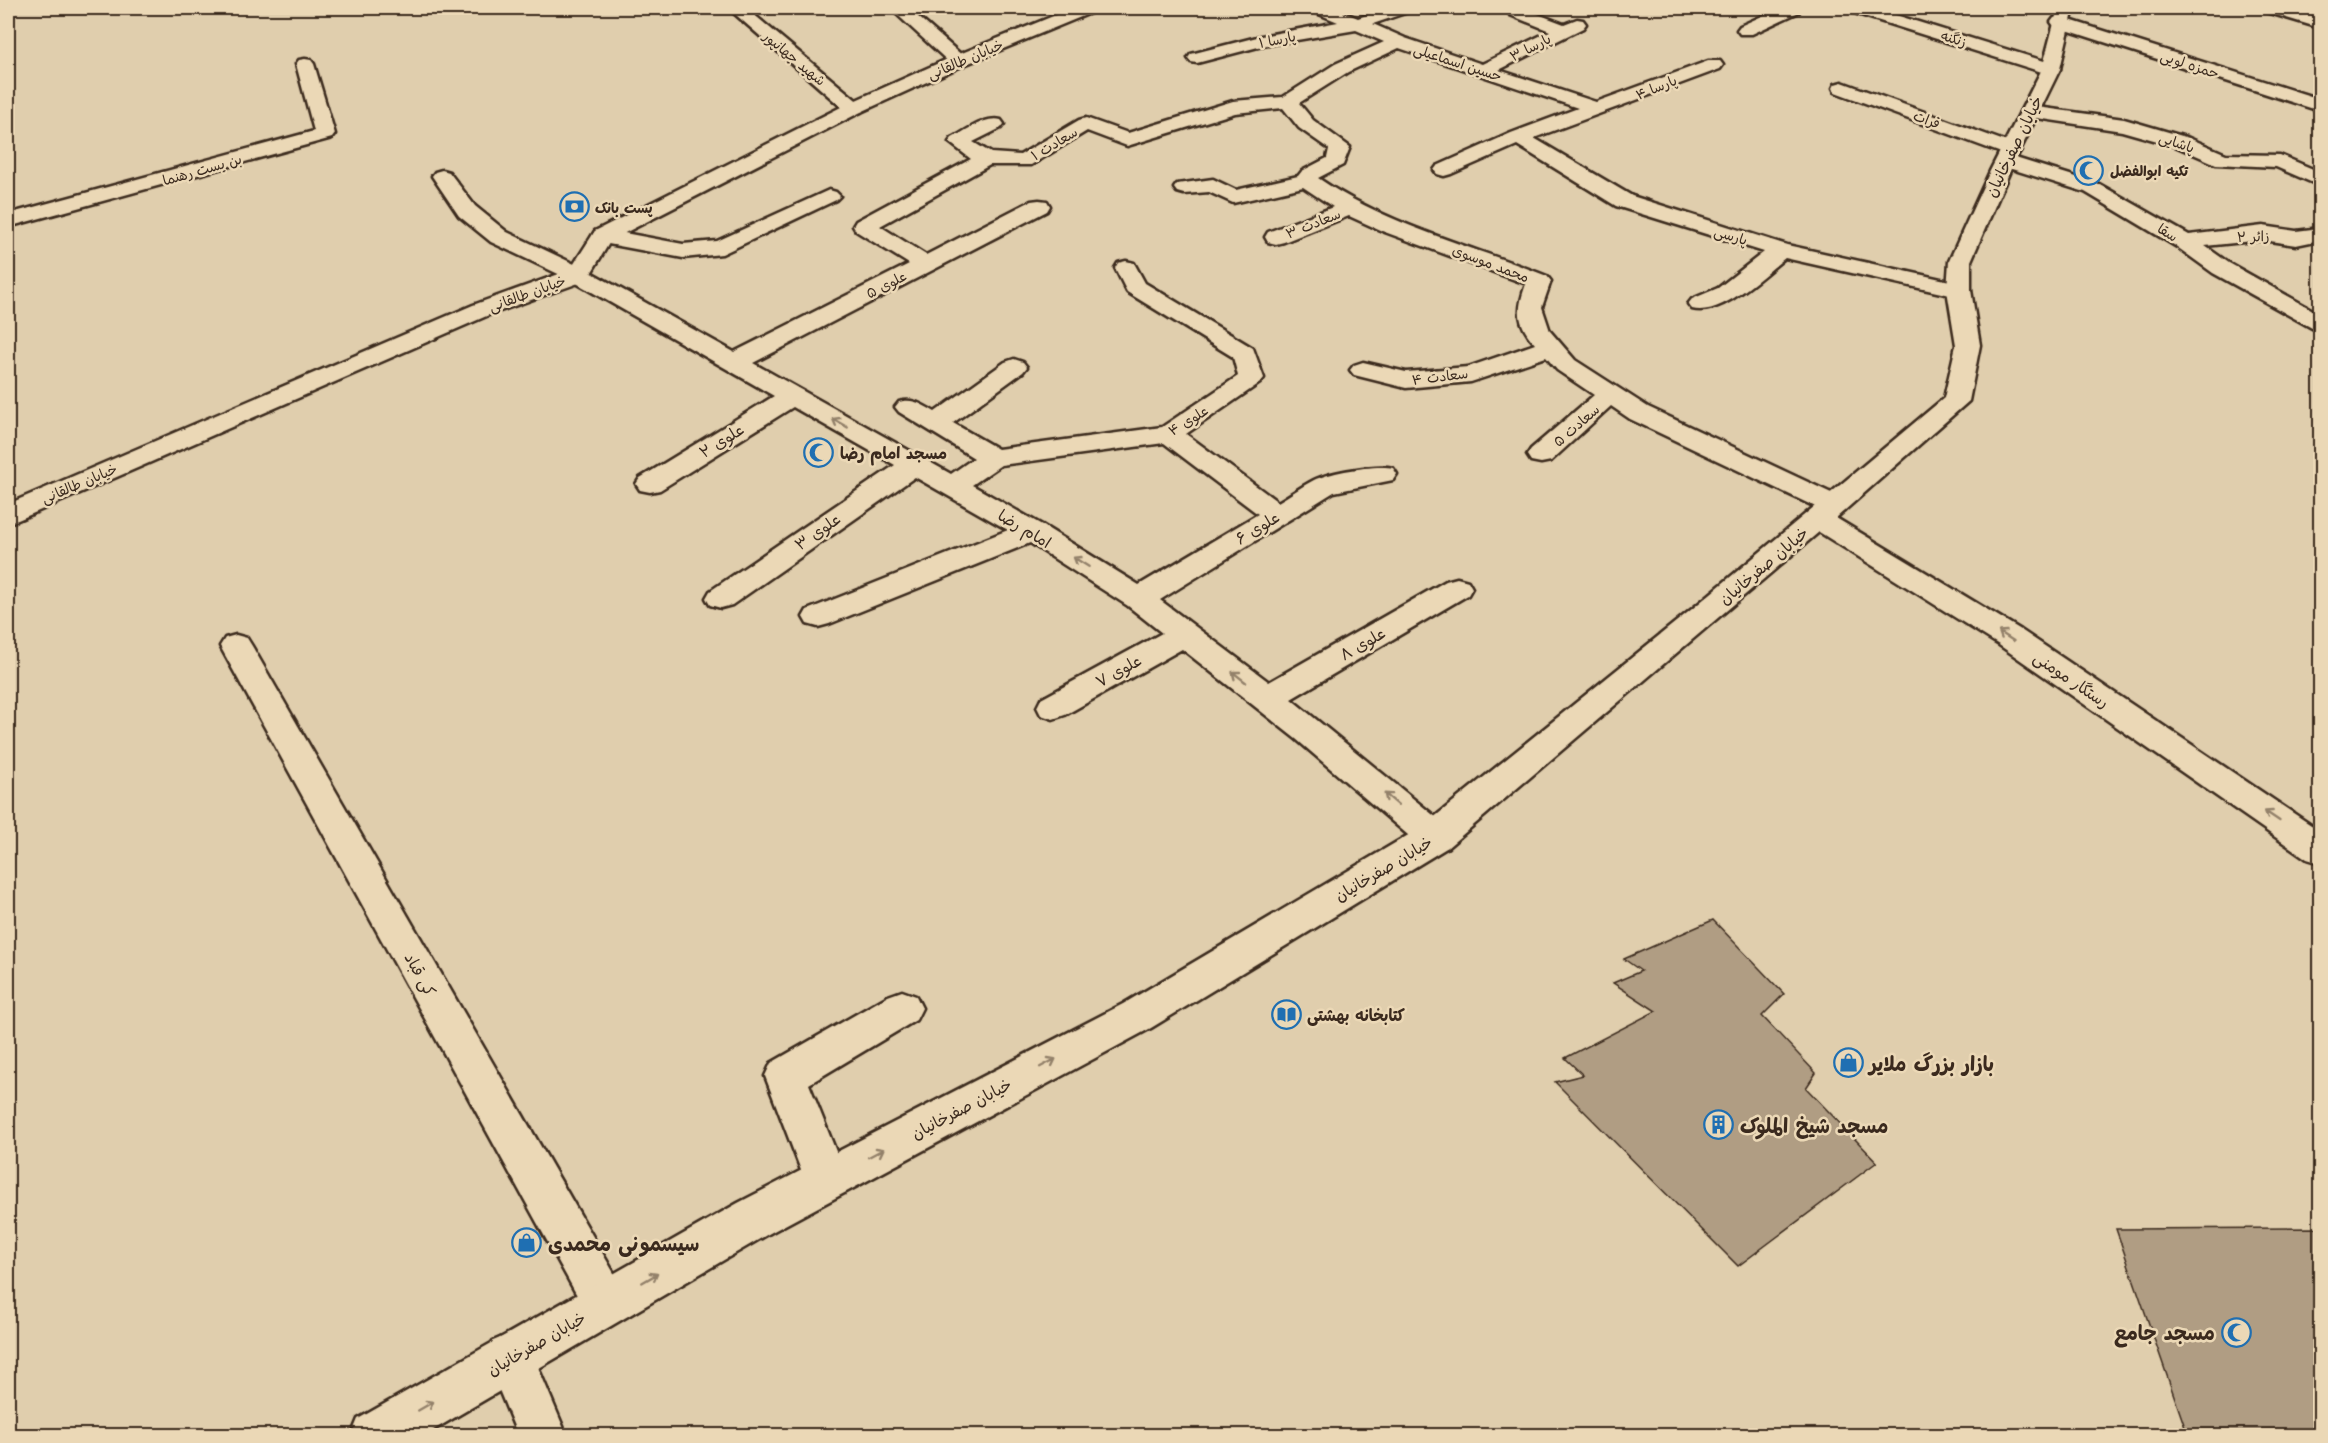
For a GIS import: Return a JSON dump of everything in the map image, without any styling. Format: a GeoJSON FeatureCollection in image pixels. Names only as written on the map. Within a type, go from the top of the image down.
{"type":"FeatureCollection","features":[{"type":"Feature","properties":{"kind":"street","name":"شهید جهانپور"},"geometry":{"type":"LineString","coordinates":[[736,8],[854,108]]}},
{"type":"Feature","properties":{"kind":"street"},"geometry":{"type":"LineString","coordinates":[[898,8],[958,61]]}},
{"type":"Feature","properties":{"kind":"street","name":"خیابان طالقانی"},"geometry":{"type":"LineString","coordinates":[[8,514],[482,310],[579,275],[603,236],[854,108],[958,61],[1087,8]]}},
{"type":"Feature","properties":{"kind":"street","name":"حسین اسماعیلی"},"geometry":{"type":"LineString","coordinates":[[1320,8],[1399,42],[1598,109]]}},
{"type":"Feature","properties":{"kind":"street","name":"پارسا ۱"},"geometry":{"type":"LineString","coordinates":[[1197,58],[1261,41],[1358,24],[1402,8]]}},
{"type":"Feature","properties":{"kind":"street"},"geometry":{"type":"LineString","coordinates":[[1746,30],[1793,8]]}},
{"type":"Feature","properties":{"kind":"street","name":"زنگنه"},"geometry":{"type":"LineString","coordinates":[[1857,8],[2051,69]]}},
{"type":"Feature","properties":{"kind":"street"},"geometry":{"type":"LineString","coordinates":[[2272,8],[2320,23]]}},
{"type":"Feature","properties":{"kind":"street","name":"پارسا ۳"},"geometry":{"type":"LineString","coordinates":[[1484,70],[1570,27],[1516,11]]}},
{"type":"Feature","properties":{"kind":"street","name":"خیابان صفرخانیان"},"geometry":{"type":"LineString","coordinates":[[375,1436],[825,1179],[1137,1016],[1436,837],[1826,512],[1956,401],[1968,345],[1959,290],[1960,261],[2051,69],[2063,15]]}},
{"type":"Feature","properties":{"kind":"street","name":"حمزه لویی"},"geometry":{"type":"LineString","coordinates":[[2063,15],[2320,105]]}},
{"type":"Feature","properties":{"kind":"street"},"geometry":{"type":"LineString","coordinates":[[1184,188],[1213,185],[1233,197],[1307,180],[1309,175],[1336,161],[1340,147],[1306,124],[1288,102],[1318,80],[1363,56],[1399,42]]}},
{"type":"Feature","properties":{"kind":"street","name":"بن بست رهنما"},"geometry":{"type":"LineString","coordinates":[[8,221],[325,134],[305,64]]}},
{"type":"Feature","properties":{"kind":"street","name":"پارسا ۴"},"geometry":{"type":"LineString","coordinates":[[1444,170],[1518,137],[1714,65]]}},
{"type":"Feature","properties":{"kind":"street","name":"فرات"},"geometry":{"type":"LineString","coordinates":[[1842,88],[2008,156]]}},
{"type":"Feature","properties":{"kind":"street","name":"سعادت ۱"},"geometry":{"type":"LineString","coordinates":[[986,159],[1024,161],[1086,124],[1127,140],[1233,107],[1288,102]]}},
{"type":"Feature","properties":{"kind":"street","name":"پاشایی"},"geometry":{"type":"LineString","coordinates":[[2030,112],[2124,125],[2182,142],[2223,160],[2280,161],[2320,180]]}},
{"type":"Feature","properties":{"kind":"street"},"geometry":{"type":"LineString","coordinates":[[925,264],[864,226],[986,159],[959,142],[994,124]]}},
{"type":"Feature","properties":{"kind":"street","name":"پارسی"},"geometry":{"type":"LineString","coordinates":[[1518,137],[1624,201],[1781,250],[1959,290]]}},
{"type":"Feature","properties":{"kind":"street","name":"سقا"},"geometry":{"type":"LineString","coordinates":[[2008,156],[2092,188],[2185,242],[2222,268],[2320,323]]}},
{"type":"Feature","properties":{"kind":"street","name":"امام رضا"},"geometry":{"type":"LineString","coordinates":[[442,176],[466,212],[499,237],[579,275],[1032,531],[1139,599],[1267,698],[1436,837]]}},
{"type":"Feature","properties":{"kind":"street","name":"محمد موسوی"},"geometry":{"type":"LineString","coordinates":[[1307,180],[1331,200],[1373,220],[1510,268],[1539,281],[1530,307],[1538,333],[1566,365],[1639,413],[1826,512]]}},
{"type":"Feature","properties":{"kind":"street"},"geometry":{"type":"LineString","coordinates":[[603,236],[683,251],[722,247],[829,195]]}},
{"type":"Feature","properties":{"kind":"street","name":"علوی ۵"},"geometry":{"type":"LineString","coordinates":[[733,363],[1039,206]]}},
{"type":"Feature","properties":{"kind":"street","name":"سعادت ۳"},"geometry":{"type":"LineString","coordinates":[[1276,237],[1349,208]]}},
{"type":"Feature","properties":{"kind":"street","name":"زائر ۲"},"geometry":{"type":"LineString","coordinates":[[2185,242],[2263,233],[2296,238],[2320,234]]}},
{"type":"Feature","properties":{"kind":"street"},"geometry":{"type":"LineString","coordinates":[[1700,304],[1726,293],[1781,250]]}},
{"type":"Feature","properties":{"kind":"street","name":"علوی ۴"},"geometry":{"type":"LineString","coordinates":[[952,486],[993,458],[1169,434],[1251,378],[1245,353],[1135,287],[1126,268]]}},
{"type":"Feature","properties":{"kind":"street","name":"سعادت ۴"},"geometry":{"type":"LineString","coordinates":[[1363,370],[1406,380],[1471,374],[1551,347]]}},
{"type":"Feature","properties":{"kind":"street"},"geometry":{"type":"LineString","coordinates":[[935,423],[1014,367]]}},
{"type":"Feature","properties":{"kind":"street","name":"سعادت ۵"},"geometry":{"type":"LineString","coordinates":[[1541,455],[1610,394]]}},
{"type":"Feature","properties":{"kind":"street","name":"علوی ۲"},"geometry":{"type":"LineString","coordinates":[[650,484],[792,396]]}},
{"type":"Feature","properties":{"kind":"street"},"geometry":{"type":"LineString","coordinates":[[908,408],[993,458]]}},
{"type":"Feature","properties":{"kind":"street"},"geometry":{"type":"LineString","coordinates":[[1169,434],[1277,514]]}},
{"type":"Feature","properties":{"kind":"street","name":"علوی ۳"},"geometry":{"type":"LineString","coordinates":[[721,598],[914,465]]}},
{"type":"Feature","properties":{"kind":"street","name":"علوی ۶"},"geometry":{"type":"LineString","coordinates":[[1139,599],[1326,485],[1383,474]]}},
{"type":"Feature","properties":{"kind":"street","name":"رستگار مومنی"},"geometry":{"type":"LineString","coordinates":[[1826,512],[1896,564],[2075,681],[2320,849]]}},
{"type":"Feature","properties":{"kind":"street"},"geometry":{"type":"LineString","coordinates":[[818,616],[1032,531]]}},
{"type":"Feature","properties":{"kind":"street","name":"علوی ۸"},"geometry":{"type":"LineString","coordinates":[[1267,698],[1457,588]]}},
{"type":"Feature","properties":{"kind":"street","name":"علوی ۷"},"geometry":{"type":"LineString","coordinates":[[1053,706],[1184,634]]}},
{"type":"Feature","properties":{"kind":"street","name":"کی قباد"},"geometry":{"type":"LineString","coordinates":[[236,646],[606,1303]]}},
{"type":"Feature","properties":{"kind":"street"},"geometry":{"type":"LineString","coordinates":[[825,1179],[785,1076],[902,1008]]}},
{"type":"Feature","properties":{"kind":"street"},"geometry":{"type":"LineString","coordinates":[[510,1358],[543,1436]]}},
{"type":"Feature","properties":{"kind":"building","name":"مسجد شیخ الملوک"},"geometry":{"type":"Polygon","coordinates":[[[1713,920],[1784,994],[1762,1016],[1816,1073],[1806,1088],[1877,1162],[1738,1266],[1555,1082],[1583,1075],[1565,1058],[1656,1011],[1613,983],[1641,971],[1624,959],[1713,920]]]}},
{"type":"Feature","properties":{"kind":"building","name":"مسجد جامع"},"geometry":{"type":"Polygon","coordinates":[[[2320,1228],[2320,1436],[2188,1436],[2116,1229],[2320,1228]]]}},
{"type":"Feature","properties":{"kind":"place","name":"تکیه ابوالفضل"},"geometry":{"type":"Point","coordinates":[2089,170]}},
{"type":"Feature","properties":{"kind":"place","name":"پست بانک"},"geometry":{"type":"Point","coordinates":[574,207]}},
{"type":"Feature","properties":{"kind":"place","name":"مسجد امام رضا"},"geometry":{"type":"Point","coordinates":[819,452]}},
{"type":"Feature","properties":{"kind":"place","name":"کتابخانه بهشتی"},"geometry":{"type":"Point","coordinates":[1286,1014]}},
{"type":"Feature","properties":{"kind":"place","name":"بازار بزرگ ملایر"},"geometry":{"type":"Point","coordinates":[1848,1063]}},
{"type":"Feature","properties":{"kind":"place","name":"مسجد شیخ الملوک"},"geometry":{"type":"Point","coordinates":[1719,1125]}},
{"type":"Feature","properties":{"kind":"place","name":"سیسمونی محمدی"},"geometry":{"type":"Point","coordinates":[527,1243]}},
{"type":"Feature","properties":{"kind":"place","name":"مسجد جامع"},"geometry":{"type":"Point","coordinates":[2236,1332]}}]}
